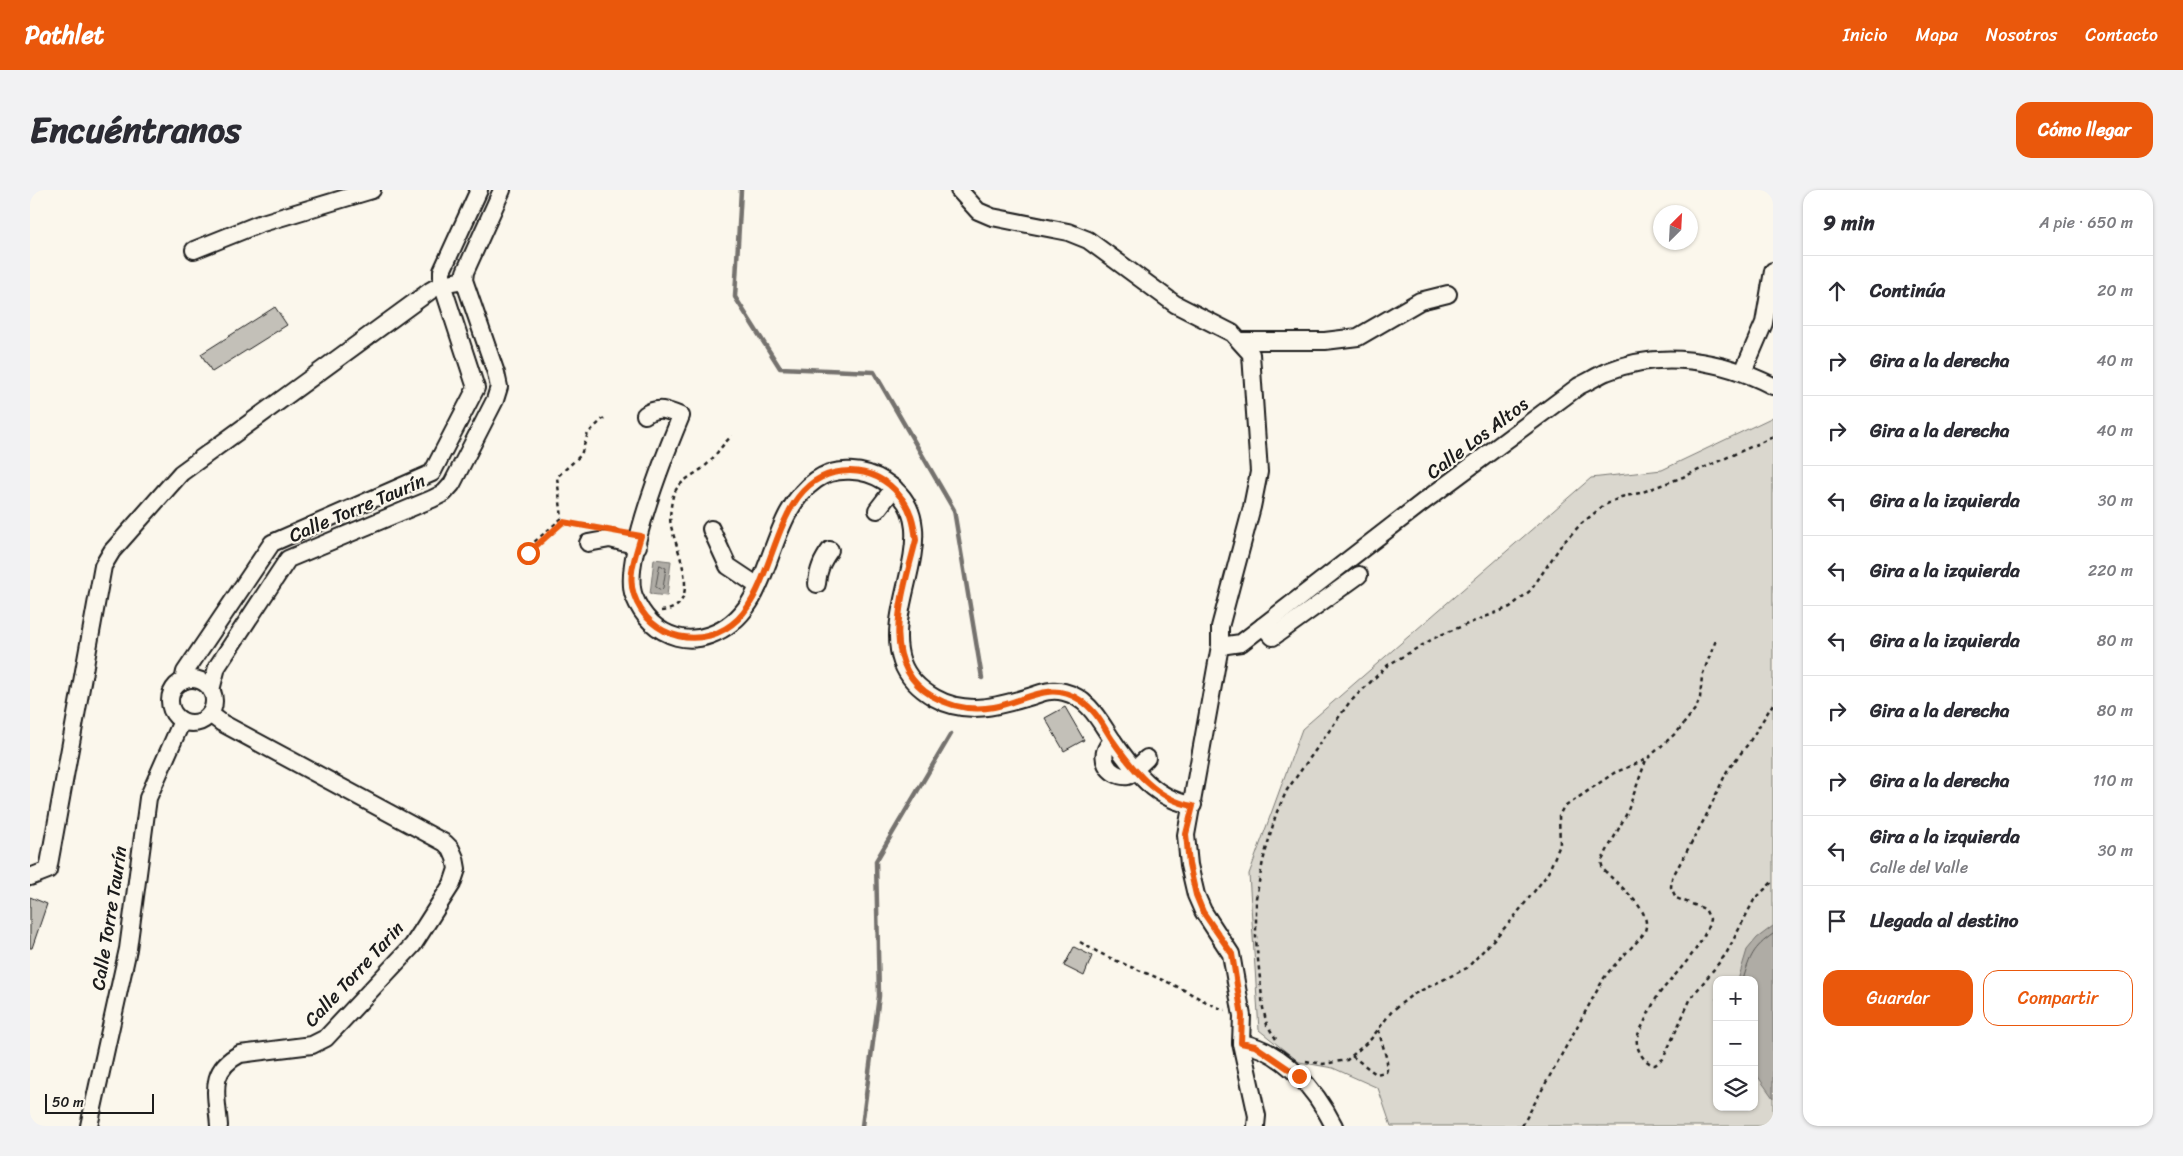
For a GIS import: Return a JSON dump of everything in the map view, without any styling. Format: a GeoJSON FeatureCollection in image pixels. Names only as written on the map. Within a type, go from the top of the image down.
{"type":"FeatureCollection","features":[{"type":"Feature","properties":{"kind":"street"},"geometry":{"type":"LineString","coordinates":[[194,250],[342,194],[372,190]]}},
{"type":"Feature","properties":{"kind":"street","name":"Calle Torre Taurín"},"geometry":{"type":"LineString","coordinates":[[183,681],[185,672],[272,543],[432,474],[473,398],[476,388],[442,284],[442,271],[479,190]]}},
{"type":"Feature","properties":{"kind":"street"},"geometry":{"type":"LineString","coordinates":[[30,877],[48,870],[103,566],[112,551],[181,473],[442,284],[464,280],[465,272],[502,190]]}},
{"type":"Feature","properties":{"kind":"street"},"geometry":{"type":"LineString","coordinates":[[959,190],[978,211],[992,217],[1068,232],[1088,240],[1175,304],[1232,333],[1242,341],[1251,354],[1260,472],[1220,627],[1220,646],[1193,806],[1186,834],[1189,864],[1196,895],[1203,912],[1232,954],[1242,1016],[1241,1043],[1256,1116],[1256,1126]]}},
{"type":"Feature","properties":{"kind":"street"},"geometry":{"type":"LineString","coordinates":[[1743,372],[1764,323],[1773,272]]}},
{"type":"Feature","properties":{"kind":"street","name":"Calle Torre Taurín"},"geometry":{"type":"LineString","coordinates":[[211,690],[216,667],[288,559],[432,499],[444,493],[452,484],[495,400],[498,387],[496,373],[464,280]]}},
{"type":"Feature","properties":{"kind":"street"},"geometry":{"type":"LineString","coordinates":[[1242,341],[1324,341],[1358,337],[1420,301],[1448,294]]}},
{"type":"Feature","properties":{"kind":"street","name":"Calle Los Altos"},"geometry":{"type":"LineString","coordinates":[[1220,646],[1241,643],[1579,386],[1607,371],[1655,360],[1699,361],[1743,372],[1773,386]]}},
{"type":"Feature","properties":{"kind":"street"},"geometry":{"type":"LineString","coordinates":[[645,415],[656,409],[663,409],[680,416],[658,473],[631,574],[633,594],[643,615],[659,629],[678,637],[700,639],[729,627],[740,617],[758,586],[781,529],[796,501],[807,487],[818,478],[829,473],[852,471],[875,476],[894,488],[908,507],[915,528],[916,540],[899,614],[898,644],[906,673],[923,691],[945,704],[970,709],[994,707],[1051,690],[1066,692],[1094,711],[1113,741],[1141,764],[1150,786],[1176,803],[1193,806]]}},
{"type":"Feature","properties":{"kind":"street"},"geometry":{"type":"LineString","coordinates":[[877,510],[894,488]]}},
{"type":"Feature","properties":{"kind":"street"},"geometry":{"type":"LineString","coordinates":[[711,529],[728,566],[758,586]]}},
{"type":"Feature","properties":{"kind":"street"},"geometry":{"type":"LineString","coordinates":[[588,543],[610,539],[638,546]]}},
{"type":"Feature","properties":{"kind":"street"},"geometry":{"type":"LineString","coordinates":[[818,584],[820,565],[830,550]]}},
{"type":"Feature","properties":{"kind":"street"},"geometry":{"type":"LineString","coordinates":[[1263,626],[1274,637],[1359,575]]}},
{"type":"Feature","properties":{"kind":"street"},"geometry":{"type":"LineString","coordinates":[[183,681],[198,681],[211,690],[214,700],[210,714],[197,722],[182,721],[174,714],[170,704],[172,693],[183,681]]}},
{"type":"Feature","properties":{"kind":"street","name":"Calle Torre Tarin"},"geometry":{"type":"LineString","coordinates":[[210,714],[222,723],[445,843],[451,849],[457,869],[452,884],[413,945],[326,1038],[312,1046],[240,1054],[230,1059],[222,1068],[215,1089],[219,1126]]}},
{"type":"Feature","properties":{"kind":"street","name":"Calle Torre Taurín"},"geometry":{"type":"LineString","coordinates":[[89,1126],[128,949],[148,798],[182,721]]}},
{"type":"Feature","properties":{"kind":"street"},"geometry":{"type":"LineString","coordinates":[[1241,1043],[1264,1050],[1299,1076],[1322,1103],[1334,1126]]}},
{"type":"Feature","properties":{"kind":"path"},"geometry":{"type":"LineString","coordinates":[[592,527],[563,522],[528,553],[525,550],[562,518],[557,476],[581,455],[588,433],[604,418]]}},
{"type":"Feature","properties":{"kind":"path"},"geometry":{"type":"LineString","coordinates":[[643,615],[655,610],[668,610],[675,607],[682,599],[685,574],[670,524],[673,496],[678,486],[704,467],[722,444],[732,436]]}},
{"type":"Feature","properties":{"kind":"path"},"geometry":{"type":"LineString","coordinates":[[1277,1040],[1267,1025],[1263,1008],[1256,940],[1256,898],[1263,861],[1276,814],[1287,790],[1349,703],[1388,665],[1438,636],[1510,607],[1531,590],[1562,544],[1581,524],[1603,506],[1620,497],[1640,493],[1683,478],[1773,437]]}},
{"type":"Feature","properties":{"kind":"path"},"geometry":{"type":"LineString","coordinates":[[1301,1059],[1313,1063],[1335,1063],[1352,1056],[1371,1039],[1392,1011],[1412,995],[1467,968],[1536,892],[1555,860],[1560,845],[1559,816],[1563,808],[1614,773],[1647,759],[1678,731],[1696,708],[1700,698],[1702,676],[1716,640]]}},
{"type":"Feature","properties":{"kind":"path"},"geometry":{"type":"LineString","coordinates":[[1773,704],[1748,744],[1727,771],[1705,818],[1672,878],[1671,887],[1676,898],[1706,910],[1710,919],[1693,953],[1672,982],[1663,989],[1638,1036],[1637,1043],[1643,1058],[1648,1063],[1655,1065],[1663,1059],[1691,998],[1726,954],[1754,900],[1773,881]]}},
{"type":"Feature","properties":{"kind":"path"},"geometry":{"type":"LineString","coordinates":[[1522,1126],[1604,978],[1616,961],[1643,936],[1646,930],[1647,922],[1642,909],[1603,869],[1601,862],[1627,813],[1640,773],[1647,759]]}},
{"type":"Feature","properties":{"kind":"path"},"geometry":{"type":"LineString","coordinates":[[1080,942],[1101,955],[1178,986],[1208,1005],[1242,1016]]}},
{"type":"Feature","properties":{"kind":"path"},"geometry":{"type":"LineString","coordinates":[[1352,1056],[1376,1074],[1386,1072],[1389,1065],[1381,1047],[1379,1029]]}},
{"type":"Feature","properties":{"kind":"shaded area"},"geometry":{"type":"Polygon","coordinates":[[[1773,417],[1773,1126],[1391,1126],[1378,1088],[1333,1068],[1299,1062],[1259,1030],[1249,874],[1302,729],[1591,478],[1662,470],[1773,417]]]}},
{"type":"Feature","properties":{"kind":"water"},"geometry":{"type":"Polygon","coordinates":[[[654,559],[671,561],[667,596],[650,594],[654,559]]]}},
{"type":"Feature","properties":{"kind":"water"},"geometry":{"type":"Polygon","coordinates":[[[1773,926],[1773,1098],[1758,1077],[1758,976],[1739,976],[1747,950],[1757,938],[1773,926]]]}},
{"type":"Feature","properties":{"kind":"building"},"geometry":{"type":"Polygon","coordinates":[[[275,307],[287,325],[212,372],[201,354],[275,307]]]}},
{"type":"Feature","properties":{"kind":"building"},"geometry":{"type":"Polygon","coordinates":[[[1065,707],[1084,740],[1064,751],[1045,718],[1065,707]]]}},
{"type":"Feature","properties":{"kind":"building"},"geometry":{"type":"Polygon","coordinates":[[[30,897],[47,904],[32,948],[30,948],[30,897]]]}},
{"type":"Feature","properties":{"kind":"building"},"geometry":{"type":"Polygon","coordinates":[[[1074,947],[1092,956],[1084,976],[1064,966],[1074,947]]]}},
{"type":"Feature","properties":{"kind":"waterway"},"geometry":{"type":"LineString","coordinates":[[741,190],[735,297],[780,368],[874,372],[954,510],[982,678]]}},
{"type":"Feature","properties":{"kind":"waterway"},"geometry":{"type":"LineString","coordinates":[[862,1126],[879,996],[876,861],[951,734]]}},
{"type":"Feature","properties":{"kind":"route"},"geometry":{"type":"LineString","coordinates":[[528,553],[563,522],[641,536],[631,574],[633,594],[643,615],[659,629],[678,637],[700,639],[720,632],[740,617],[758,586],[781,529],[796,501],[807,487],[818,478],[829,473],[852,471],[875,476],[894,488],[908,507],[915,528],[916,540],[899,614],[898,644],[906,673],[923,691],[945,704],[970,709],[994,707],[1051,690],[1066,692],[1081,700],[1094,711],[1113,741],[1150,786],[1176,803],[1193,806],[1186,834],[1189,864],[1196,895],[1203,912],[1232,954],[1242,1016],[1241,1043],[1255,1046],[1272,1055],[1299,1076]]}}]}
